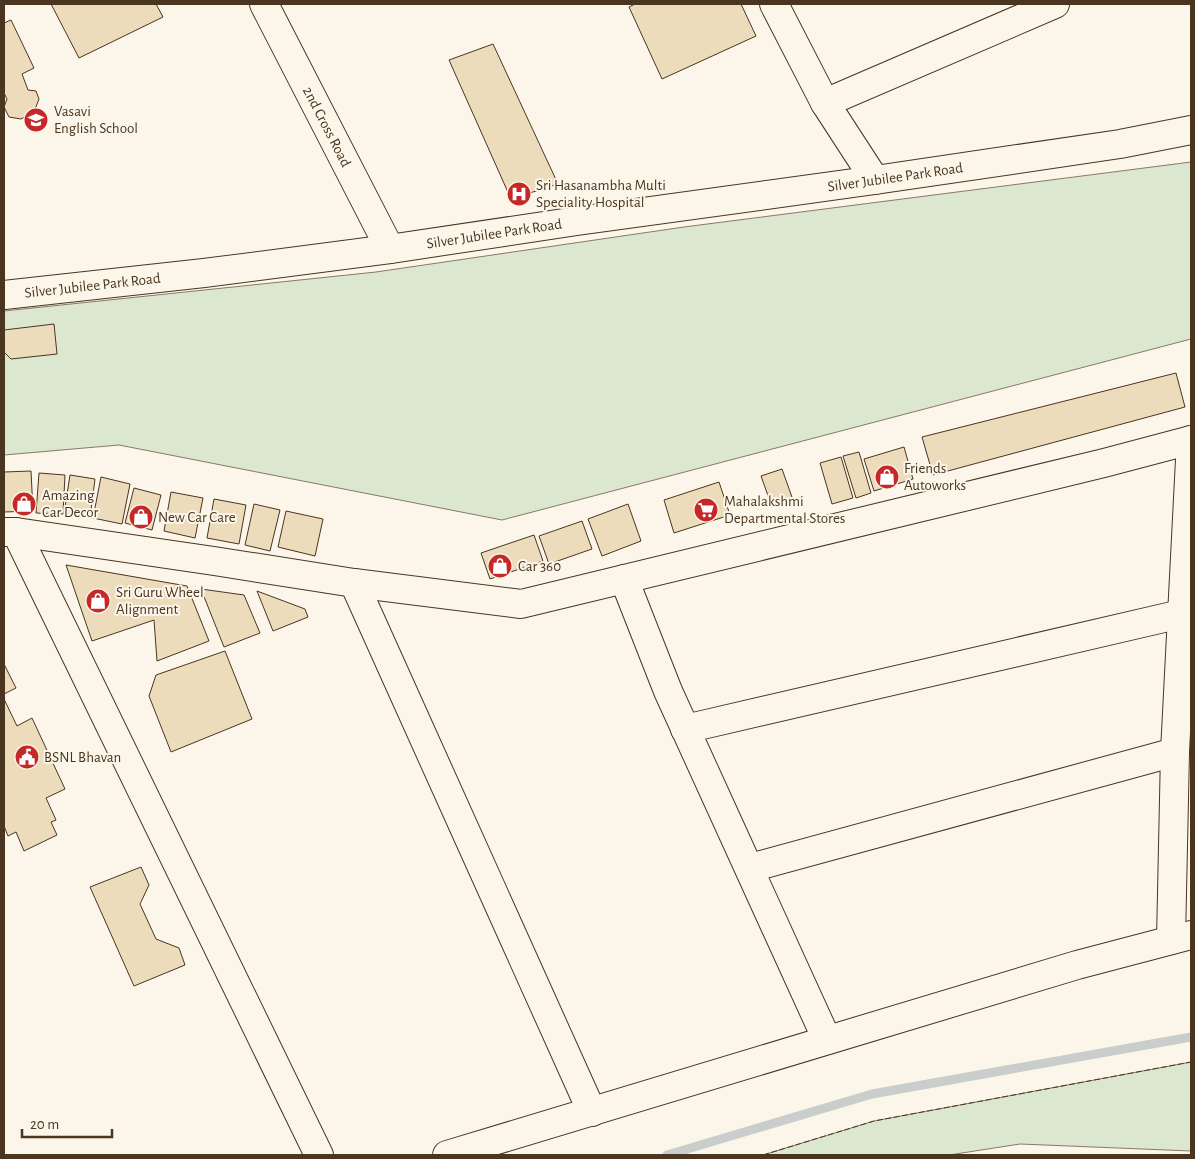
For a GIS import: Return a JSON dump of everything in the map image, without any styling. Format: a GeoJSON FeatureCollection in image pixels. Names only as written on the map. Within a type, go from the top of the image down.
{"type":"FeatureCollection","features":[{"type":"Feature","properties":{"kind":"street","name":"2nd Cross Road"},"geometry":{"type":"LineString","coordinates":[[264,4],[390,249]]}},
{"type":"Feature","properties":{"kind":"street"},"geometry":{"type":"LineString","coordinates":[[774,4],[824,103],[875,180]]}},
{"type":"Feature","properties":{"kind":"street"},"geometry":{"type":"LineString","coordinates":[[824,103],[1055,4]]}},
{"type":"Feature","properties":{"kind":"street","name":"Silver Jubilee Park Road"},"geometry":{"type":"LineString","coordinates":[[4,295],[204,273],[390,249],[1120,144],[1191,130]]}},
{"type":"Feature","properties":{"kind":"street"},"geometry":{"type":"LineString","coordinates":[[10,532],[214,561],[354,584],[521,604],[1104,463],[1191,440],[1175,752],[1181,937],[1078,965],[447,1155]]}},
{"type":"Feature","properties":{"kind":"street"},"geometry":{"type":"LineString","coordinates":[[10,532],[319,1155]]}},
{"type":"Feature","properties":{"kind":"street"},"geometry":{"type":"LineString","coordinates":[[624,579],[668,692],[827,1040]]}},
{"type":"Feature","properties":{"kind":"street"},"geometry":{"type":"LineString","coordinates":[[354,584],[592,1112]]}},
{"type":"Feature","properties":{"kind":"street"},"geometry":{"type":"LineString","coordinates":[[685,729],[1181,614]]}},
{"type":"Feature","properties":{"kind":"street"},"geometry":{"type":"LineString","coordinates":[[750,868],[1175,752]]}},
{"type":"Feature","properties":{"kind":"green space"},"geometry":{"type":"Polygon","coordinates":[[[1191,162],[1191,339],[502,520],[119,445],[4,455],[4,311],[376,272],[684,227],[1191,162]]]}},
{"type":"Feature","properties":{"kind":"green space"},"geometry":{"type":"Polygon","coordinates":[[[1191,1062],[1191,1151],[1020,1144],[949,1155],[763,1155],[874,1121],[1191,1062]]]}},
{"type":"Feature","properties":{"kind":"building"},"geometry":{"type":"Polygon","coordinates":[[[51,4],[156,4],[163,17],[79,58],[51,4]]]}},
{"type":"Feature","properties":{"kind":"building"},"geometry":{"type":"Polygon","coordinates":[[[635,4],[741,4],[756,36],[662,79],[629,7],[635,4]]]}},
{"type":"Feature","properties":{"kind":"building"},"geometry":{"type":"Polygon","coordinates":[[[11,20],[34,68],[22,74],[28,90],[36,91],[39,99],[34,112],[21,119],[9,117],[4,107],[7,99],[4,93],[4,23],[11,20]]]}},
{"type":"Feature","properties":{"kind":"building"},"geometry":{"type":"Polygon","coordinates":[[[493,44],[558,184],[511,199],[449,60],[493,44]]]}},
{"type":"Feature","properties":{"kind":"building"},"geometry":{"type":"Polygon","coordinates":[[[54,324],[57,354],[11,359],[4,352],[4,330],[54,324]]]}},
{"type":"Feature","properties":{"kind":"building"},"geometry":{"type":"Polygon","coordinates":[[[1176,373],[1185,407],[933,475],[922,437],[1176,373]]]}},
{"type":"Feature","properties":{"kind":"building"},"geometry":{"type":"Polygon","coordinates":[[[904,447],[913,479],[874,491],[864,459],[904,447]]]}},
{"type":"Feature","properties":{"kind":"building"},"geometry":{"type":"Polygon","coordinates":[[[859,452],[871,493],[856,498],[843,456],[859,452]]]}},
{"type":"Feature","properties":{"kind":"building"},"geometry":{"type":"Polygon","coordinates":[[[841,457],[853,498],[832,504],[820,463],[841,457]]]}},
{"type":"Feature","properties":{"kind":"building"},"geometry":{"type":"Polygon","coordinates":[[[782,469],[793,500],[772,507],[761,476],[782,469]]]}},
{"type":"Feature","properties":{"kind":"building"},"geometry":{"type":"Polygon","coordinates":[[[31,471],[33,511],[4,512],[4,472],[31,471]]]}},
{"type":"Feature","properties":{"kind":"building"},"geometry":{"type":"Polygon","coordinates":[[[39,473],[65,475],[63,514],[36,513],[39,473]]]}},
{"type":"Feature","properties":{"kind":"building"},"geometry":{"type":"Polygon","coordinates":[[[70,475],[95,479],[90,518],[64,514],[70,475]]]}},
{"type":"Feature","properties":{"kind":"building"},"geometry":{"type":"Polygon","coordinates":[[[101,477],[130,484],[122,524],[93,518],[101,477]]]}},
{"type":"Feature","properties":{"kind":"building"},"geometry":{"type":"Polygon","coordinates":[[[719,482],[730,515],[674,533],[664,500],[719,482]]]}},
{"type":"Feature","properties":{"kind":"building"},"geometry":{"type":"Polygon","coordinates":[[[134,488],[161,495],[152,530],[125,523],[134,488]]]}},
{"type":"Feature","properties":{"kind":"building"},"geometry":{"type":"Polygon","coordinates":[[[171,492],[203,498],[195,538],[164,531],[171,492]]]}},
{"type":"Feature","properties":{"kind":"building"},"geometry":{"type":"Polygon","coordinates":[[[214,499],[246,505],[239,544],[207,538],[214,499]]]}},
{"type":"Feature","properties":{"kind":"building"},"geometry":{"type":"Polygon","coordinates":[[[254,504],[280,510],[270,551],[245,545],[254,504]]]}},
{"type":"Feature","properties":{"kind":"building"},"geometry":{"type":"Polygon","coordinates":[[[628,504],[641,541],[602,556],[588,519],[628,504]]]}},
{"type":"Feature","properties":{"kind":"building"},"geometry":{"type":"Polygon","coordinates":[[[286,511],[323,519],[315,556],[278,547],[286,511]]]}},
{"type":"Feature","properties":{"kind":"building"},"geometry":{"type":"Polygon","coordinates":[[[582,521],[592,549],[549,564],[539,536],[582,521]]]}},
{"type":"Feature","properties":{"kind":"building"},"geometry":{"type":"Polygon","coordinates":[[[534,535],[543,561],[490,579],[481,553],[534,535]]]}},
{"type":"Feature","properties":{"kind":"building"},"geometry":{"type":"Polygon","coordinates":[[[66,565],[187,586],[209,641],[157,661],[154,620],[92,641],[66,565]]]}},
{"type":"Feature","properties":{"kind":"building"},"geometry":{"type":"Polygon","coordinates":[[[201,589],[244,595],[260,633],[224,647],[201,589]]]}},
{"type":"Feature","properties":{"kind":"building"},"geometry":{"type":"Polygon","coordinates":[[[257,591],[305,609],[308,617],[273,631],[257,591]]]}},
{"type":"Feature","properties":{"kind":"building"},"geometry":{"type":"Polygon","coordinates":[[[225,651],[252,719],[171,752],[149,696],[156,675],[225,651]]]}},
{"type":"Feature","properties":{"kind":"building"},"geometry":{"type":"Polygon","coordinates":[[[4,664],[16,688],[4,694],[4,664]]]}},
{"type":"Feature","properties":{"kind":"building","name":"BSNL Bhavan"},"geometry":{"type":"Polygon","coordinates":[[[4,699],[17,726],[32,718],[65,789],[46,798],[56,820],[51,822],[57,835],[24,851],[16,832],[8,836],[4,826],[4,699]]]}},
{"type":"Feature","properties":{"kind":"building"},"geometry":{"type":"Polygon","coordinates":[[[141,867],[149,885],[140,904],[156,939],[179,948],[185,965],[134,986],[90,887],[141,867]]]}},
{"type":"Feature","properties":{"kind":"waterway"},"geometry":{"type":"LineString","coordinates":[[667,1155],[872,1094],[1191,1037]]}},
{"type":"Feature","properties":{"kind":"fence"},"geometry":{"type":"LineString","coordinates":[[763,1155],[874,1121],[1191,1062]]}},
{"type":"Feature","properties":{"kind":"place","name":"Vasavi English School"},"geometry":{"type":"Point","coordinates":[36,120]}},
{"type":"Feature","properties":{"kind":"place","name":"Sri Hasanambha Multi Speciality Hospital"},"geometry":{"type":"Point","coordinates":[519,194]}},
{"type":"Feature","properties":{"kind":"place","name":"Friends Autoworks"},"geometry":{"type":"Point","coordinates":[887,477]}},
{"type":"Feature","properties":{"kind":"place","name":"Amazing Car Decor"},"geometry":{"type":"Point","coordinates":[24,504]}},
{"type":"Feature","properties":{"kind":"place","name":"Mahalakshmi Departmental Stores"},"geometry":{"type":"Point","coordinates":[706,510]}},
{"type":"Feature","properties":{"kind":"place","name":"New Car Care"},"geometry":{"type":"Point","coordinates":[141,517]}},
{"type":"Feature","properties":{"kind":"place","name":"Car 360"},"geometry":{"type":"Point","coordinates":[500,566]}},
{"type":"Feature","properties":{"kind":"place","name":"Sri Guru Wheel Alignment"},"geometry":{"type":"Point","coordinates":[98,601]}},
{"type":"Feature","properties":{"kind":"place","name":"BSNL Bhavan"},"geometry":{"type":"Point","coordinates":[27,757]}}]}
